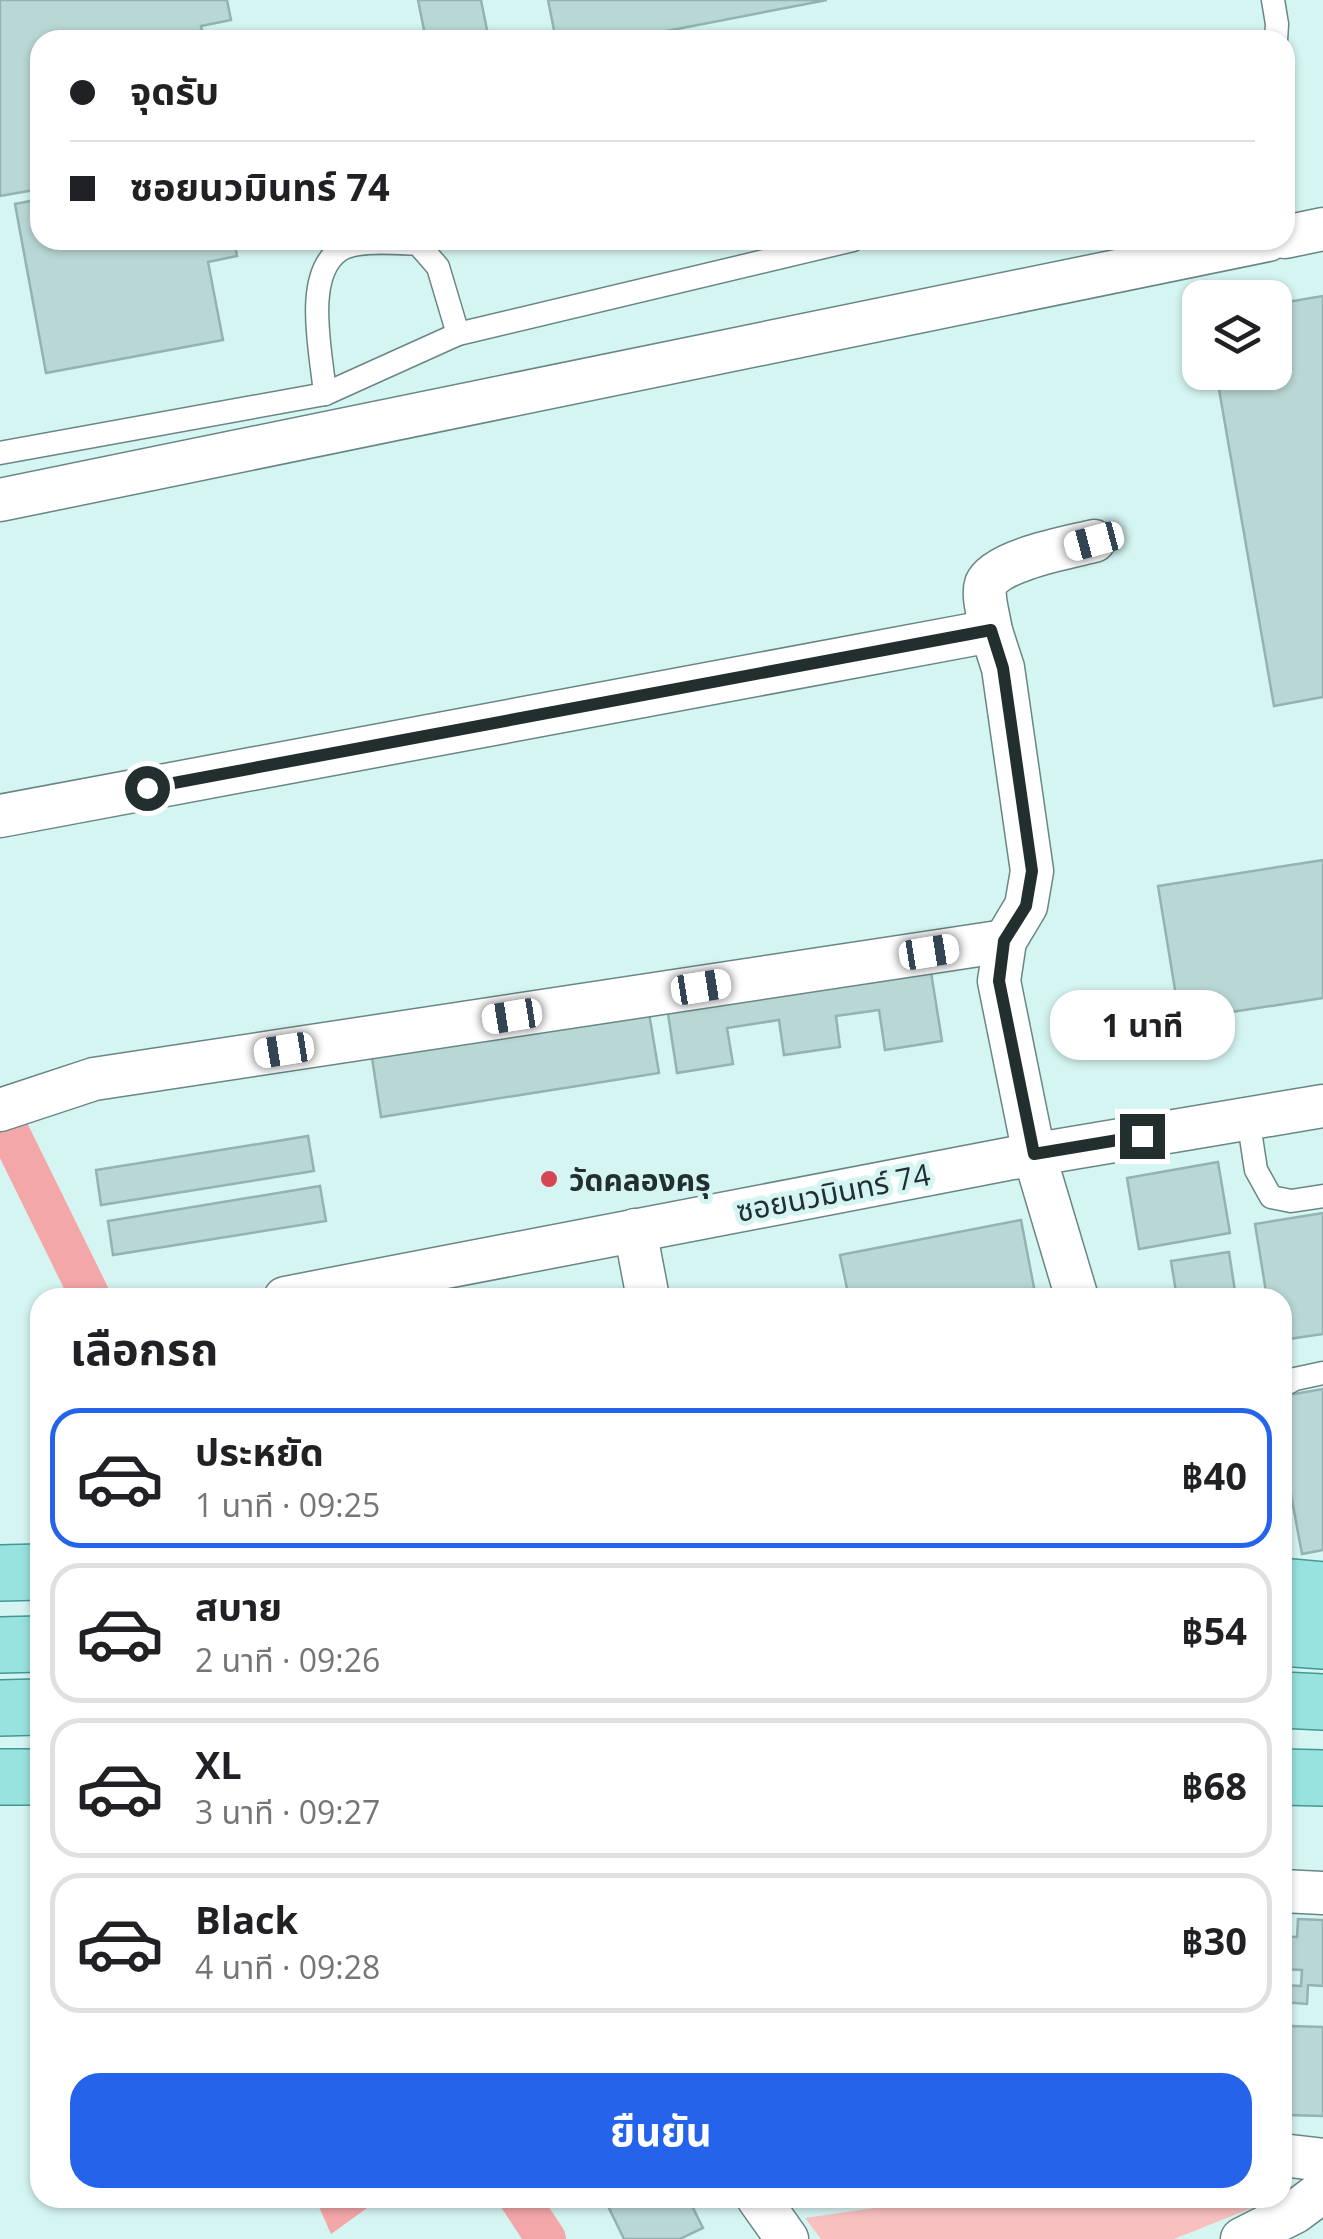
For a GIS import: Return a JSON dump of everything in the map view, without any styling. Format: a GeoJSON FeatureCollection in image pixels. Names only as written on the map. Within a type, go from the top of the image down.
{"type":"FeatureCollection","features":[{"type":"Feature","properties":{"kind":"main road"},"geometry":{"type":"LineString","coordinates":[[0,1573],[30,1572]]}},
{"type":"Feature","properties":{"kind":"main road"},"geometry":{"type":"LineString","coordinates":[[1292,1587],[1323,1590]]}},
{"type":"Feature","properties":{"kind":"main road"},"geometry":{"type":"LineString","coordinates":[[1292,1639],[1323,1641]]}},
{"type":"Feature","properties":{"kind":"main road"},"geometry":{"type":"LineString","coordinates":[[0,1644],[30,1644]]}},
{"type":"Feature","properties":{"kind":"main road"},"geometry":{"type":"LineString","coordinates":[[1292,1700],[1323,1702]]}},
{"type":"Feature","properties":{"kind":"main road"},"geometry":{"type":"LineString","coordinates":[[0,1708],[30,1707]]}},
{"type":"Feature","properties":{"kind":"main road"},"geometry":{"type":"LineString","coordinates":[[0,1777],[30,1777]]}},
{"type":"Feature","properties":{"kind":"main road"},"geometry":{"type":"LineString","coordinates":[[1292,1777],[1323,1778]]}},
{"type":"Feature","properties":{"kind":"street"},"geometry":{"type":"LineString","coordinates":[[1295,234],[1323,229]]}},
{"type":"Feature","properties":{"kind":"street"},"geometry":{"type":"LineString","coordinates":[[0,500],[1219,250]]}},
{"type":"Feature","properties":{"kind":"street"},"geometry":{"type":"LineString","coordinates":[[1074,1288],[1034,1154],[999,981],[1004,941],[1026,906],[1032,871],[1003,668],[984,588],[993,573],[1021,560],[1094,541]]}},
{"type":"Feature","properties":{"kind":"street"},"geometry":{"type":"LineString","coordinates":[[0,816],[991,630]]}},
{"type":"Feature","properties":{"kind":"street"},"geometry":{"type":"LineString","coordinates":[[0,1110],[94,1079],[1004,941]]}},
{"type":"Feature","properties":{"kind":"street","name":"ซอยนวมินทร์ 74"},"geometry":{"type":"LineString","coordinates":[[337,1288],[1034,1154],[1323,1106]]}},
{"type":"Feature","properties":{"kind":"street"},"geometry":{"type":"LineString","coordinates":[[636,1230],[646,1288]]}},
{"type":"Feature","properties":{"kind":"street"},"geometry":{"type":"LineString","coordinates":[[1292,1891],[1323,1893]]}},
{"type":"Feature","properties":{"kind":"street"},"geometry":{"type":"LineString","coordinates":[[1292,2156],[1323,2160]]}},
{"type":"Feature","properties":{"kind":"street"},"geometry":{"type":"LineString","coordinates":[[1242,2239],[1295,2212],[1323,2192]]}},
{"type":"Feature","properties":{"kind":"lane"},"geometry":{"type":"LineString","coordinates":[[1273,0],[1277,30]]}},
{"type":"Feature","properties":{"kind":"lane"},"geometry":{"type":"LineString","coordinates":[[326,394],[316,295],[325,268],[340,250]]}},
{"type":"Feature","properties":{"kind":"lane"},"geometry":{"type":"LineString","coordinates":[[423,250],[438,266],[458,334]]}},
{"type":"Feature","properties":{"kind":"lane"},"geometry":{"type":"LineString","coordinates":[[0,453],[326,394],[458,334],[811,250]]}},
{"type":"Feature","properties":{"kind":"lane"},"geometry":{"type":"LineString","coordinates":[[1248,1118],[1256,1170],[1271,1197],[1292,1201],[1323,1196]]}},
{"type":"Feature","properties":{"kind":"lane"},"geometry":{"type":"LineString","coordinates":[[1292,1380],[1323,1373]]}},
{"type":"Feature","properties":{"kind":"shaded area"},"geometry":{"type":"Polygon","coordinates":[[[319,2208],[367,2208],[331,2234],[319,2208]]]}},
{"type":"Feature","properties":{"kind":"shaded area"},"geometry":{"type":"Polygon","coordinates":[[[874,2208],[1252,2208],[1174,2239],[821,2239],[805,2218],[874,2208]]]}},
{"type":"Feature","properties":{"kind":"building"},"geometry":{"type":"Polygon","coordinates":[[[0,0],[227,0],[231,20],[201,26],[202,30],[30,30],[30,191],[0,196],[0,0]]]}},
{"type":"Feature","properties":{"kind":"building"},"geometry":{"type":"Polygon","coordinates":[[[418,0],[481,0],[487,30],[424,30],[418,0]]]}},
{"type":"Feature","properties":{"kind":"building"},"geometry":{"type":"Polygon","coordinates":[[[548,0],[827,0],[672,30],[554,30],[548,0]]]}},
{"type":"Feature","properties":{"kind":"building"},"geometry":{"type":"Polygon","coordinates":[[[30,201],[30,250],[236,250],[237,256],[208,262],[223,340],[46,373],[15,204],[30,201]]]}},
{"type":"Feature","properties":{"kind":"building"},"geometry":{"type":"Polygon","coordinates":[[[1323,296],[1323,697],[1274,706],[1219,390],[1292,390],[1292,301],[1323,296]]]}},
{"type":"Feature","properties":{"kind":"building"},"geometry":{"type":"Polygon","coordinates":[[[1323,860],[1323,998],[1180,1020],[1158,886],[1323,860]]]}},
{"type":"Feature","properties":{"kind":"building"},"geometry":{"type":"Polygon","coordinates":[[[930,966],[942,1041],[885,1050],[879,1010],[836,1016],[840,1047],[784,1055],[779,1020],[727,1028],[733,1064],[677,1073],[667,1007],[930,966]]]}},
{"type":"Feature","properties":{"kind":"building"},"geometry":{"type":"Polygon","coordinates":[[[648,1007],[659,1073],[381,1117],[371,1051],[648,1007]]]}},
{"type":"Feature","properties":{"kind":"building"},"geometry":{"type":"Polygon","coordinates":[[[308,1136],[314,1171],[101,1205],[96,1170],[308,1136]]]}},
{"type":"Feature","properties":{"kind":"building"},"geometry":{"type":"Polygon","coordinates":[[[1218,1162],[1230,1233],[1139,1249],[1127,1178],[1218,1162]]]}},
{"type":"Feature","properties":{"kind":"building"},"geometry":{"type":"Polygon","coordinates":[[[320,1186],[326,1221],[113,1255],[108,1221],[320,1186]]]}},
{"type":"Feature","properties":{"kind":"building"},"geometry":{"type":"Polygon","coordinates":[[[1323,1213],[1323,1334],[1292,1339],[1292,1288],[1265,1288],[1255,1224],[1323,1213]]]}},
{"type":"Feature","properties":{"kind":"building"},"geometry":{"type":"Polygon","coordinates":[[[1021,1220],[1034,1288],[847,1288],[840,1255],[1021,1220]]]}},
{"type":"Feature","properties":{"kind":"building"},"geometry":{"type":"Polygon","coordinates":[[[1229,1252],[1234,1288],[1175,1288],[1171,1261],[1229,1252]]]}},
{"type":"Feature","properties":{"kind":"building"},"geometry":{"type":"Polygon","coordinates":[[[1323,1389],[1323,1550],[1302,1554],[1292,1500],[1292,1394],[1323,1389]]]}},
{"type":"Feature","properties":{"kind":"building"},"geometry":{"type":"Polygon","coordinates":[[[1298,1919],[1323,1920],[1323,1986],[1308,1985],[1307,2004],[1292,2003],[1292,1985],[1301,1986],[1302,1970],[1292,1970],[1292,1937],[1297,1937],[1298,1919]]]}},
{"type":"Feature","properties":{"kind":"building"},"geometry":{"type":"Polygon","coordinates":[[[1292,2026],[1323,2027],[1323,2116],[1292,2115],[1292,2026]]]}},
{"type":"Feature","properties":{"kind":"building"},"geometry":{"type":"Polygon","coordinates":[[[609,2208],[693,2208],[703,2228],[680,2239],[624,2239],[609,2208]]]}},
{"type":"Feature","properties":{"kind":"waterway"},"geometry":{"type":"LineString","coordinates":[[0,1113],[86,1288]]}},
{"type":"Feature","properties":{"kind":"waterway"},"geometry":{"type":"LineString","coordinates":[[526,2208],[546,2239]]}},
{"type":"Feature","properties":{"kind":"place","name":"วัดคลองครุ"},"geometry":{"type":"Point","coordinates":[549,1179]}},
{"type":"Feature","properties":{"kind":"route"},"geometry":{"type":"LineString","coordinates":[[147,788],[991,630],[1003,668],[1032,871],[1026,906],[1004,941],[999,981],[1034,1154],[1142,1136]]}}]}
